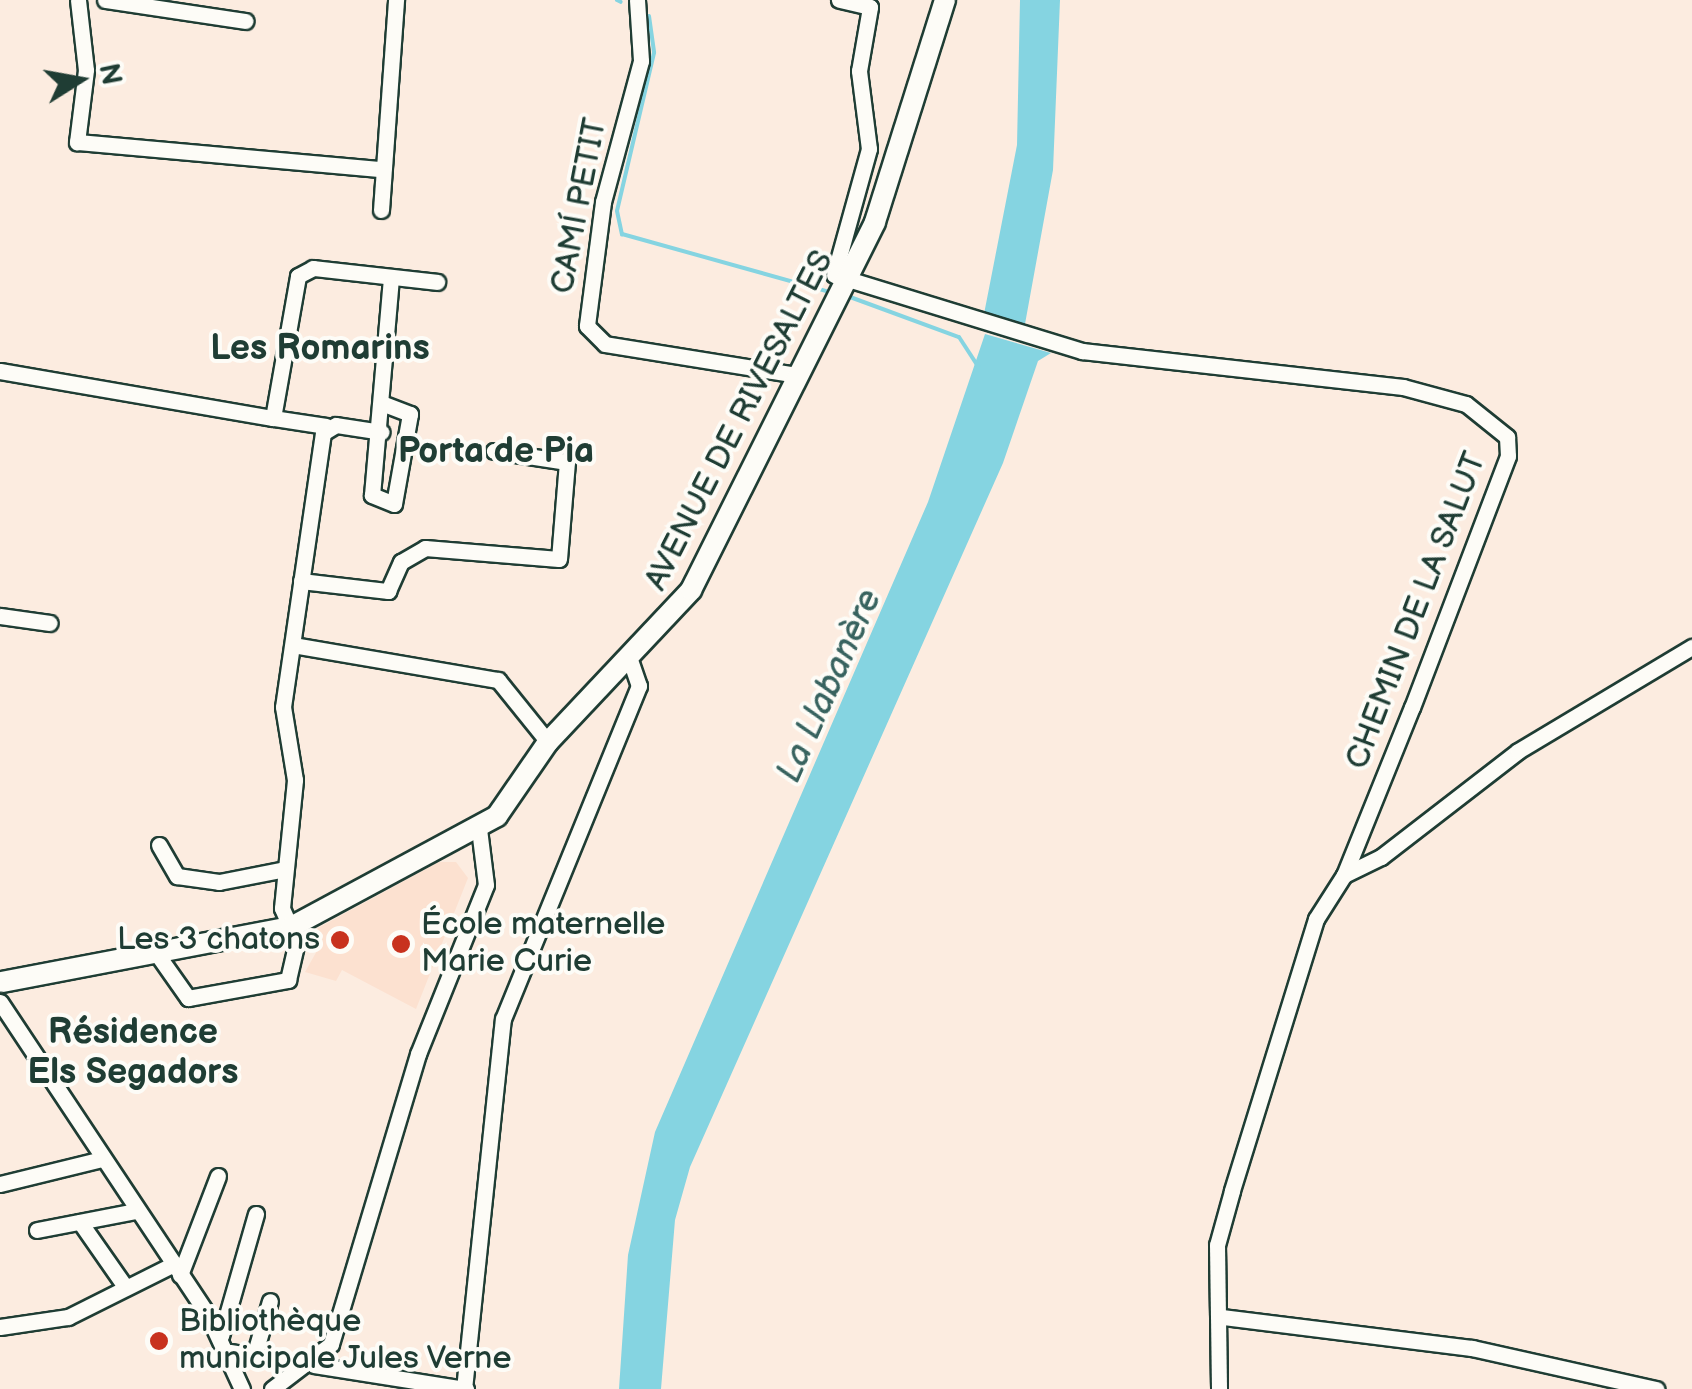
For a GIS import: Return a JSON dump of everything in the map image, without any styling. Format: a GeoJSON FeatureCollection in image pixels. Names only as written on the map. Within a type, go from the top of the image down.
{"type":"FeatureCollection","features":[{"type":"Feature","properties":{"kind":"main road","name":"AVENUE DE RIVESALTES"},"geometry":{"type":"LineString","coordinates":[[0,989],[290,927],[479,829],[514,798],[548,742],[631,664],[691,590],[797,376],[903,148],[945,0]]}},
{"type":"Feature","properties":{"kind":"street"},"geometry":{"type":"LineString","coordinates":[[78,0],[86,70],[76,142],[380,169]]}},
{"type":"Feature","properties":{"kind":"street"},"geometry":{"type":"LineString","coordinates":[[105,0],[246,21]]}},
{"type":"Feature","properties":{"kind":"street"},"geometry":{"type":"LineString","coordinates":[[381,210],[380,169],[396,0]]}},
{"type":"Feature","properties":{"kind":"street","name":"CAMÍ PETIT"},"geometry":{"type":"LineString","coordinates":[[637,0],[641,61],[604,202],[587,326],[605,344],[797,376]]}},
{"type":"Feature","properties":{"kind":"street"},"geometry":{"type":"LineString","coordinates":[[839,0],[870,7],[859,71],[869,149],[842,277]]}},
{"type":"Feature","properties":{"kind":"street"},"geometry":{"type":"LineString","coordinates":[[273,418],[298,276],[346,272],[437,282]]}},
{"type":"Feature","properties":{"kind":"street","name":"CHEMIN DE LA SALUT"},"geometry":{"type":"LineString","coordinates":[[842,277],[1028,338],[1403,387],[1466,404],[1507,437],[1508,456],[1344,874],[1316,919],[1222,1228],[1219,1389]]}},
{"type":"Feature","properties":{"kind":"street"},"geometry":{"type":"LineString","coordinates":[[384,404],[410,414],[394,504],[372,495],[384,404],[391,278]]}},
{"type":"Feature","properties":{"kind":"street"},"geometry":{"type":"LineString","coordinates":[[0,371],[273,418],[381,432]]}},
{"type":"Feature","properties":{"kind":"street"},"geometry":{"type":"LineString","coordinates":[[157,954],[188,998],[282,985],[297,942],[290,927],[285,869],[295,780],[282,707],[326,426]]}},
{"type":"Feature","properties":{"kind":"street"},"geometry":{"type":"LineString","coordinates":[[302,582],[388,591],[401,562],[424,548],[559,559],[567,462],[494,451]]}},
{"type":"Feature","properties":{"kind":"street"},"geometry":{"type":"LineString","coordinates":[[0,616],[50,623]]}},
{"type":"Feature","properties":{"kind":"street"},"geometry":{"type":"LineString","coordinates":[[293,645],[498,680],[548,742]]}},
{"type":"Feature","properties":{"kind":"street","name":"CHEMIN DE LA SALUT"},"geometry":{"type":"LineString","coordinates":[[1344,874],[1518,750],[1692,647]]}},
{"type":"Feature","properties":{"kind":"street"},"geometry":{"type":"LineString","coordinates":[[311,1367],[465,1389],[503,1019],[640,686],[631,664]]}},
{"type":"Feature","properties":{"kind":"street"},"geometry":{"type":"LineString","coordinates":[[272,1389],[311,1367],[332,1344],[418,1054],[486,885],[479,829]]}},
{"type":"Feature","properties":{"kind":"street"},"geometry":{"type":"LineString","coordinates":[[159,845],[178,876],[219,882],[285,869]]}},
{"type":"Feature","properties":{"kind":"street"},"geometry":{"type":"LineString","coordinates":[[0,989],[102,1159],[221,1336],[242,1389]]}},
{"type":"Feature","properties":{"kind":"street"},"geometry":{"type":"LineString","coordinates":[[0,1184],[102,1159]]}},
{"type":"Feature","properties":{"kind":"street"},"geometry":{"type":"LineString","coordinates":[[0,1327],[68,1318],[124,1285],[176,1270],[218,1176]]}},
{"type":"Feature","properties":{"kind":"street"},"geometry":{"type":"LineString","coordinates":[[37,1230],[136,1211]]}},
{"type":"Feature","properties":{"kind":"street"},"geometry":{"type":"LineString","coordinates":[[221,1336],[256,1214]]}},
{"type":"Feature","properties":{"kind":"street"},"geometry":{"type":"LineString","coordinates":[[80,1222],[124,1285]]}},
{"type":"Feature","properties":{"kind":"street"},"geometry":{"type":"LineString","coordinates":[[230,1352],[254,1356],[270,1301]]}},
{"type":"Feature","properties":{"kind":"street"},"geometry":{"type":"LineString","coordinates":[[1223,1317],[1472,1348],[1656,1389]]}},
{"type":"Feature","properties":{"kind":"shaded area","name":"École maternelle Marie Curie"},"geometry":{"type":"Polygon","coordinates":[[[439,862],[456,862],[468,878],[416,1009],[342,970],[336,981],[305,972],[322,942],[313,938],[318,928],[439,862]]]}},
{"type":"Feature","properties":{"kind":"water"},"geometry":{"type":"Polygon","coordinates":[[[1020,0],[1060,0],[1053,170],[1025,324],[984,314],[1017,145],[1020,0]]]}},
{"type":"Feature","properties":{"kind":"water"},"geometry":{"type":"Polygon","coordinates":[[[985,334],[1051,353],[1038,361],[1003,463],[690,1167],[675,1220],[661,1389],[619,1389],[628,1255],[655,1132],[928,502],[985,334]]]}},
{"type":"Feature","properties":{"kind":"waterway"},"geometry":{"type":"LineString","coordinates":[[617,0],[621,2]]}},
{"type":"Feature","properties":{"kind":"waterway"},"geometry":{"type":"LineString","coordinates":[[649,16],[654,53],[617,211],[622,234],[830,292]]}},
{"type":"Feature","properties":{"kind":"waterway"},"geometry":{"type":"LineString","coordinates":[[850,297],[959,337],[978,366]]}},
{"type":"Feature","properties":{"kind":"place","name":"Les 3 chatons"},"geometry":{"type":"Point","coordinates":[340,940]}},
{"type":"Feature","properties":{"kind":"place","name":"École maternelle Marie Curie"},"geometry":{"type":"Point","coordinates":[401,944]}},
{"type":"Feature","properties":{"kind":"place","name":"Bibliothèque municipale Jules Verne"},"geometry":{"type":"Point","coordinates":[159,1341]}},
{"type":"Feature","properties":{"kind":"district","name":"Les Romarins"},"geometry":{"type":"Point","coordinates":[320,349]}},
{"type":"Feature","properties":{"kind":"district","name":"Porta de Pia"},"geometry":{"type":"Point","coordinates":[496,452]}},
{"type":"Feature","properties":{"kind":"district","name":"Résidence Els Segadors"},"geometry":{"type":"Point","coordinates":[133,1053]}},
{"type":"Feature","properties":{"kind":"water label","name":"La Llabanère"},"geometry":{"type":"Point","coordinates":[830,686]}}]}
